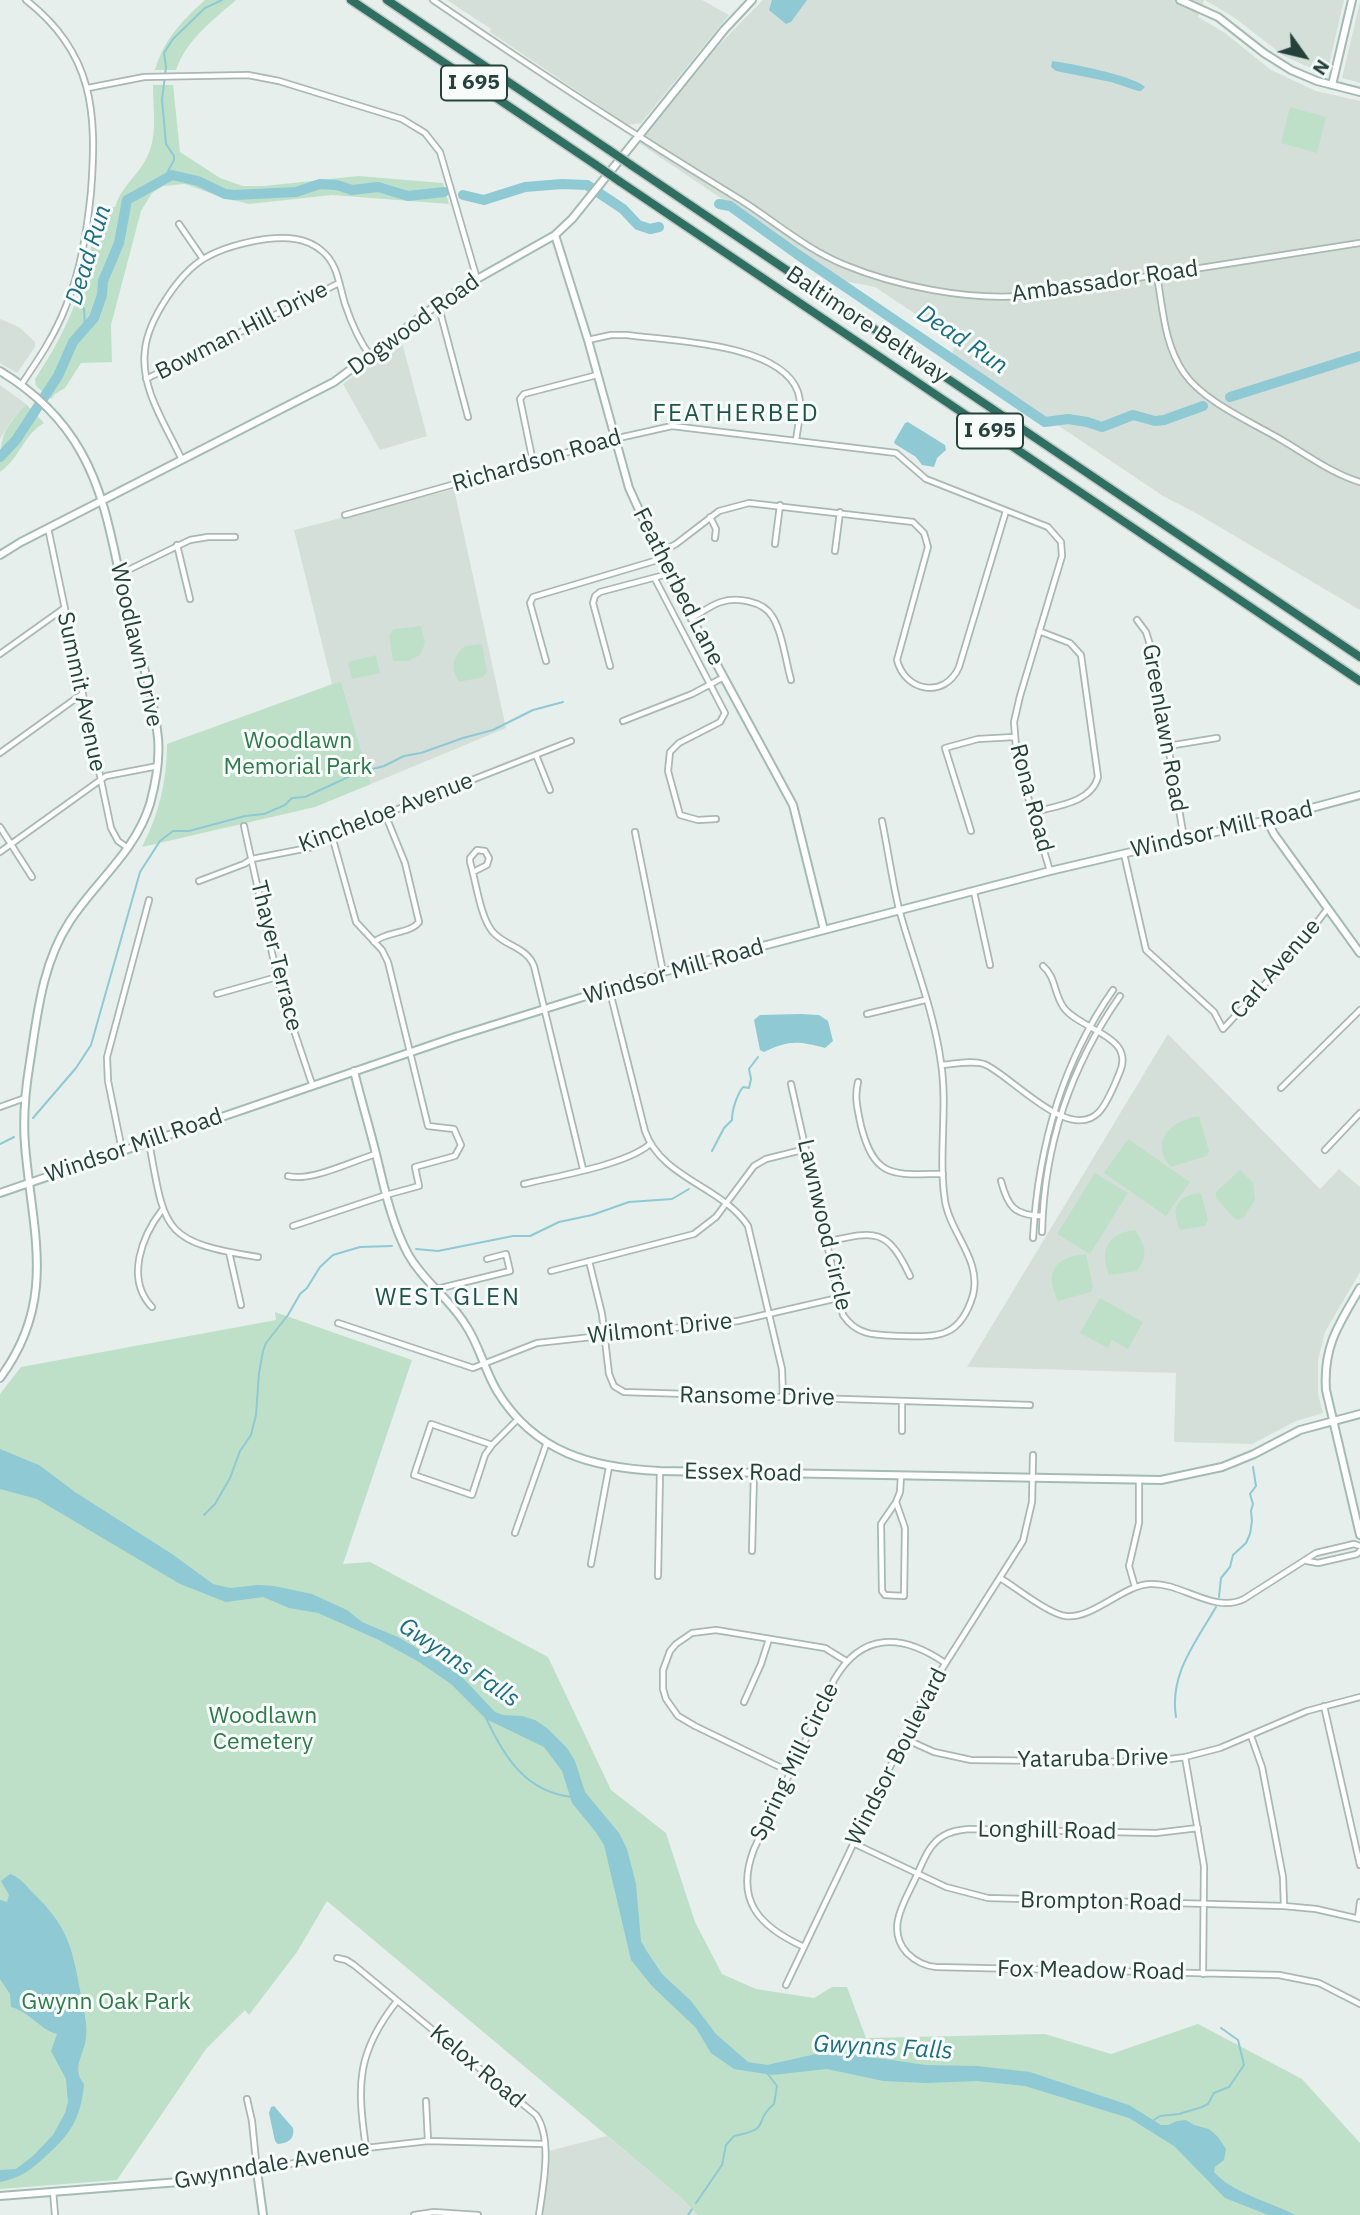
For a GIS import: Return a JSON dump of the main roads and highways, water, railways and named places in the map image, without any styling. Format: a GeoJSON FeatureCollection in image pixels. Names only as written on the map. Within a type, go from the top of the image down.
{"type":"FeatureCollection","features":[{"type":"Feature","properties":{"kind":"highway","name":"Baltimore Beltway"},"geometry":{"type":"LineString","coordinates":[[351,0],[1360,681]]}},
{"type":"Feature","properties":{"kind":"highway","name":"Baltimore Beltway"},"geometry":{"type":"LineString","coordinates":[[387,0],[1360,657]]}},
{"type":"Feature","properties":{"kind":"main road","name":"Dogwood Road"},"geometry":{"type":"LineString","coordinates":[[0,555],[314,393],[370,357],[438,304],[555,235],[752,0]]}},
{"type":"Feature","properties":{"kind":"main road"},"geometry":{"type":"LineString","coordinates":[[1180,0],[1218,17],[1264,53],[1291,70],[1360,92]]}},
{"type":"Feature","properties":{"kind":"main road"},"geometry":{"type":"LineString","coordinates":[[1332,85],[1352,0]]}},
{"type":"Feature","properties":{"kind":"main road","name":"Featherbed Lane"},"geometry":{"type":"LineString","coordinates":[[555,235],[588,340],[629,488],[668,574],[793,805],[824,930]]}},
{"type":"Feature","properties":{"kind":"main road","name":"Woodlawn Drive"},"geometry":{"type":"LineString","coordinates":[[0,371],[36,397],[58,419],[77,445],[94,478],[156,722],[158,766],[149,806],[128,849],[69,923],[51,957],[42,989],[25,1098],[25,1143],[38,1262],[36,1295],[22,1342],[0,1378]]}},
{"type":"Feature","properties":{"kind":"main road","name":"Windsor Mill Road"},"geometry":{"type":"LineString","coordinates":[[0,1193],[312,1084],[663,972],[900,909],[1360,795]]}},
{"type":"Feature","properties":{"kind":"main road"},"geometry":{"type":"LineString","coordinates":[[1267,820],[1274,834],[1360,953]]}},
{"type":"Feature","properties":{"kind":"main road","name":"Essex Road"},"geometry":{"type":"LineString","coordinates":[[354,1071],[386,1195],[398,1234],[408,1254],[467,1325],[497,1391],[518,1419],[547,1442],[583,1460],[609,1467],[660,1471],[1139,1481],[1182,1477],[1222,1467],[1300,1430],[1332,1419],[1360,1414]]}},
{"type":"Feature","properties":{"kind":"main road"},"geometry":{"type":"LineString","coordinates":[[1360,1287],[1333,1336],[1325,1360],[1326,1390],[1360,1535]]}},
{"type":"Feature","properties":{"kind":"main road","name":"Gwynndale Avenue"},"geometry":{"type":"LineString","coordinates":[[0,2196],[213,2179],[257,2171],[263,2215]]}},
{"type":"Feature","properties":{"kind":"water"},"geometry":{"type":"Polygon","coordinates":[[[772,0],[807,0],[791,22],[786,24],[769,10],[772,0]]]}},
{"type":"Feature","properties":{"kind":"water"},"geometry":{"type":"Polygon","coordinates":[[[1052,61],[1116,74],[1145,87],[1138,91],[1111,82],[1056,71],[1051,67],[1052,61]]]}},
{"type":"Feature","properties":{"kind":"water"},"geometry":{"type":"Polygon","coordinates":[[[908,422],[945,445],[946,450],[937,458],[934,467],[922,465],[916,457],[895,444],[908,422]]]}},
{"type":"Feature","properties":{"kind":"water"},"geometry":{"type":"Polygon","coordinates":[[[760,1015],[819,1015],[828,1021],[833,1041],[825,1048],[794,1043],[780,1045],[764,1052],[760,1050],[754,1020],[760,1015]]]}},
{"type":"Feature","properties":{"kind":"water","name":"Gwynns Falls"},"geometry":{"type":"Polygon","coordinates":[[[0,1449],[39,1465],[213,1584],[230,1588],[274,1586],[312,1594],[347,1610],[362,1622],[400,1638],[451,1669],[495,1712],[535,1720],[547,1728],[567,1748],[575,1761],[585,1792],[619,1833],[627,1849],[636,1884],[641,1941],[646,1950],[662,1974],[691,2001],[716,2034],[748,2062],[767,2065],[829,2051],[926,2065],[977,2066],[1030,2072],[1129,2105],[1161,2125],[1186,2120],[1209,2129],[1226,2149],[1224,2160],[1215,2167],[1214,2172],[1231,2186],[1295,2215],[1268,2215],[1225,2198],[1174,2146],[1129,2118],[1025,2086],[977,2081],[883,2081],[827,2069],[772,2075],[734,2069],[711,2053],[696,2028],[652,1986],[631,1960],[604,1845],[572,1803],[562,1771],[544,1747],[486,1719],[451,1684],[379,1640],[318,1613],[289,1608],[263,1597],[226,1602],[180,1584],[37,1499],[0,1489],[0,1449]]]}},
{"type":"Feature","properties":{"kind":"water"},"geometry":{"type":"Polygon","coordinates":[[[10,1874],[22,1881],[61,1926],[78,1978],[86,2033],[78,2067],[84,2084],[83,2096],[73,2124],[62,2140],[36,2165],[20,2175],[0,2182],[0,2170],[16,2169],[53,2135],[68,2102],[66,2079],[51,2051],[57,2034],[11,2007],[10,1994],[0,1979],[0,1900],[7,1902],[9,1895],[1,1881],[10,1874]]]}},
{"type":"Feature","properties":{"kind":"water"},"geometry":{"type":"Polygon","coordinates":[[[274,2106],[293,2128],[292,2138],[278,2144],[269,2113],[274,2106]]]}},
{"type":"Feature","properties":{"kind":"waterway"},"geometry":{"type":"LineString","coordinates":[[164,179],[174,160],[166,144],[162,100],[166,67],[164,53],[173,39],[205,8],[222,0]]}},
{"type":"Feature","properties":{"kind":"waterway","name":"Dead Run"},"geometry":{"type":"LineString","coordinates":[[0,457],[16,440],[58,376],[73,342],[94,318],[102,295],[103,281],[119,243],[127,200],[172,175],[198,181],[225,194],[234,195],[296,192],[320,184],[337,185],[352,190],[378,187],[408,196],[444,192]]}},
{"type":"Feature","properties":{"kind":"waterway","name":"Dead Run"},"geometry":{"type":"LineString","coordinates":[[463,195],[484,200],[525,187],[587,185],[623,209],[638,225],[650,229],[659,227]]}},
{"type":"Feature","properties":{"kind":"waterway","name":"Dead Run"},"geometry":{"type":"LineString","coordinates":[[719,204],[730,206],[1045,422],[1068,419],[1102,427],[1133,415],[1155,421],[1164,420],[1203,406]]}},
{"type":"Feature","properties":{"kind":"waterway"},"geometry":{"type":"LineString","coordinates":[[80,305],[84,308],[85,327]]}},
{"type":"Feature","properties":{"kind":"waterway","name":"Dead Run"},"geometry":{"type":"LineString","coordinates":[[1230,397],[1360,356]]}},
{"type":"Feature","properties":{"kind":"waterway"},"geometry":{"type":"LineString","coordinates":[[33,1118],[76,1068],[91,1045],[140,872],[160,841],[173,831],[189,831],[245,816],[264,814],[285,805],[292,798],[305,797],[357,773],[493,730],[533,710],[563,702]]}},
{"type":"Feature","properties":{"kind":"waterway"},"geometry":{"type":"LineString","coordinates":[[712,1151],[724,1128],[732,1120],[741,1090],[743,1087],[749,1088],[749,1069],[758,1057]]}},
{"type":"Feature","properties":{"kind":"waterway"},"geometry":{"type":"LineString","coordinates":[[0,1144],[14,1137]]}},
{"type":"Feature","properties":{"kind":"waterway"},"geometry":{"type":"LineString","coordinates":[[416,1249],[438,1251],[513,1236],[530,1236],[559,1222],[592,1215],[629,1202],[672,1199],[689,1189]]}},
{"type":"Feature","properties":{"kind":"waterway"},"geometry":{"type":"LineString","coordinates":[[204,1515],[215,1504],[230,1478],[240,1451],[251,1435],[266,1343],[288,1315],[300,1294],[320,1267],[333,1255],[360,1247],[392,1246]]}},
{"type":"Feature","properties":{"kind":"waterway"},"geometry":{"type":"LineString","coordinates":[[1219,1597],[1221,1578],[1230,1567],[1233,1555],[1246,1543],[1250,1534],[1253,1504],[1250,1494],[1256,1486],[1253,1467]]}},
{"type":"Feature","properties":{"kind":"waterway"},"geometry":{"type":"LineString","coordinates":[[1176,1717],[1176,1687],[1180,1673],[1216,1607]]}},
{"type":"Feature","properties":{"kind":"waterway"},"geometry":{"type":"LineString","coordinates":[[486,1718],[518,1770],[542,1788],[572,1797]]}},
{"type":"Feature","properties":{"kind":"waterway"},"geometry":{"type":"LineString","coordinates":[[1154,2120],[1160,2116],[1202,2107],[1208,2104],[1214,2093],[1229,2087],[1244,2065],[1238,2040],[1221,2028]]}},
{"type":"Feature","properties":{"kind":"waterway"},"geometry":{"type":"LineString","coordinates":[[696,2203],[722,2165],[726,2145],[734,2136],[758,2127],[774,2104],[777,2086],[767,2073]]}},
{"type":"Feature","properties":{"kind":"waterway"},"geometry":{"type":"LineString","coordinates":[[688,2215],[692,2209]]}},
{"type":"Feature","properties":{"kind":"district","name":"FEATHERBED"},"geometry":{"type":"Point","coordinates":[736,414]}},
{"type":"Feature","properties":{"kind":"district","name":"WEST GLEN"},"geometry":{"type":"Point","coordinates":[448,1298]}},
{"type":"Feature","properties":{"kind":"park label","name":"Woodlawn Memorial Park"},"geometry":{"type":"Point","coordinates":[298,754]}},
{"type":"Feature","properties":{"kind":"park label","name":"Woodlawn Cemetery"},"geometry":{"type":"Point","coordinates":[263,1729]}},
{"type":"Feature","properties":{"kind":"park label","name":"Gwynn Oak Park"},"geometry":{"type":"Point","coordinates":[106,2002]}}]}
